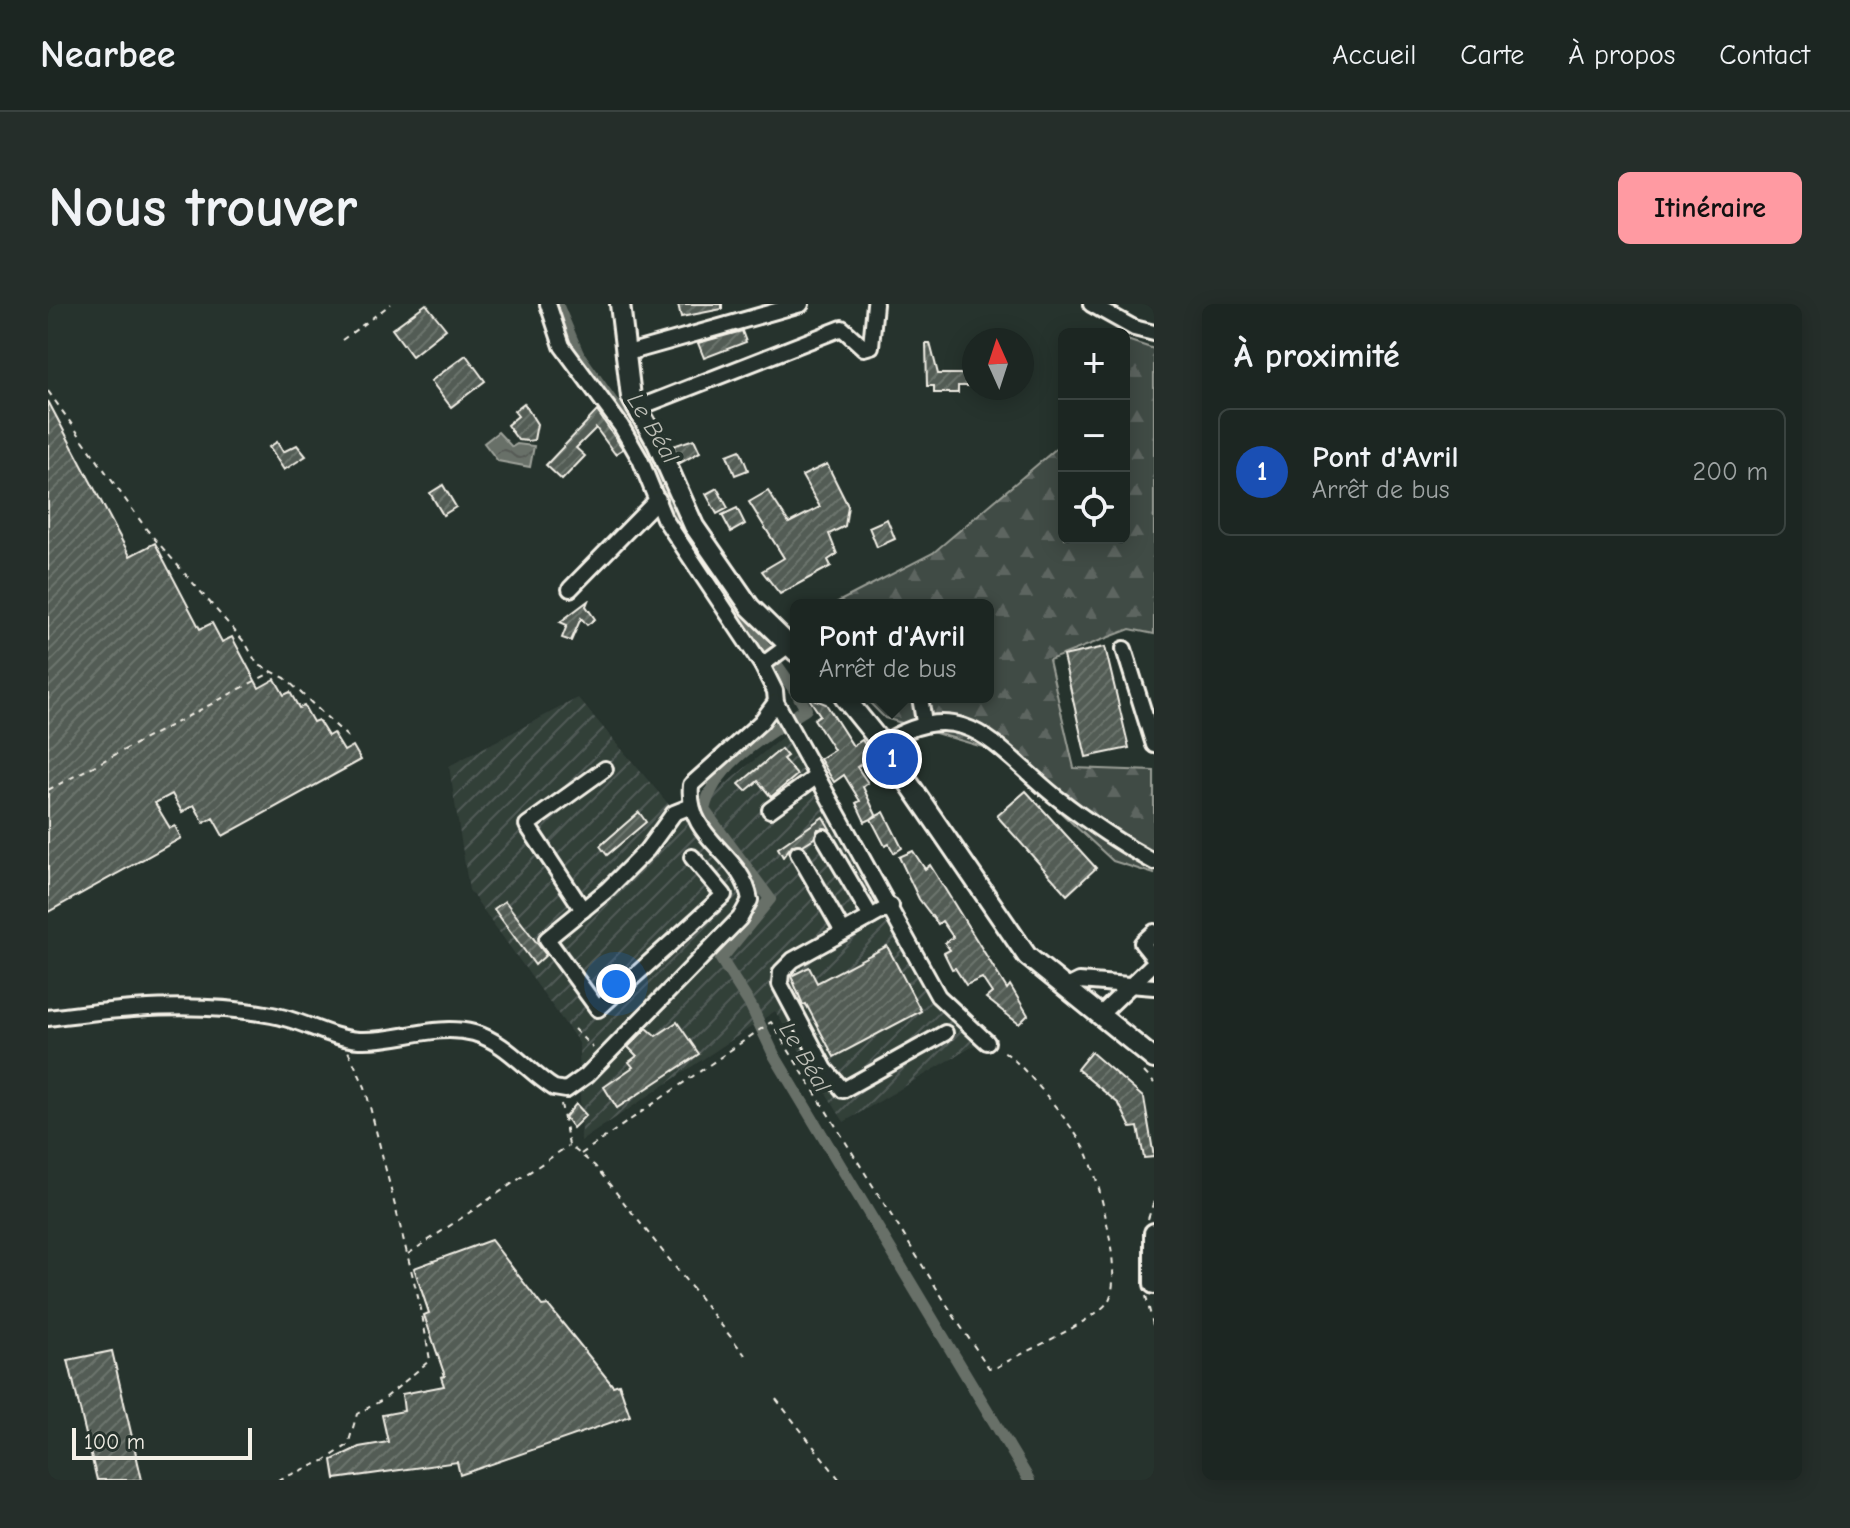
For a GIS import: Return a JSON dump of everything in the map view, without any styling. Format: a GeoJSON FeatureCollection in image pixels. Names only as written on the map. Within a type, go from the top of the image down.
{"type":"FeatureCollection","features":[{"type":"Feature","properties":{"kind":"main road"},"geometry":{"type":"LineString","coordinates":[[620,304],[624,354],[635,409],[657,443],[694,526],[750,607],[778,655]]}},
{"type":"Feature","properties":{"kind":"main road"},"geometry":{"type":"LineString","coordinates":[[849,703],[882,744],[1013,939],[1042,972],[1067,987],[1154,1059]]}},
{"type":"Feature","properties":{"kind":"main road"},"geometry":{"type":"LineString","coordinates":[[1154,1233],[1154,1284]]}},
{"type":"Feature","properties":{"kind":"street"},"geometry":{"type":"LineString","coordinates":[[548,304],[562,346],[621,426],[658,499],[664,518],[778,655],[776,702],[938,996],[987,1042]]}},
{"type":"Feature","properties":{"kind":"street"},"geometry":{"type":"LineString","coordinates":[[624,354],[801,304]]}},
{"type":"Feature","properties":{"kind":"street"},"geometry":{"type":"LineString","coordinates":[[635,409],[842,328],[864,348],[871,346],[875,304]]}},
{"type":"Feature","properties":{"kind":"street"},"geometry":{"type":"LineString","coordinates":[[1091,304],[1134,328],[1154,333]]}},
{"type":"Feature","properties":{"kind":"street"},"geometry":{"type":"LineString","coordinates":[[570,589],[658,499]]}},
{"type":"Feature","properties":{"kind":"street"},"geometry":{"type":"LineString","coordinates":[[1124,649],[1154,745]]}},
{"type":"Feature","properties":{"kind":"street"},"geometry":{"type":"LineString","coordinates":[[48,1018],[135,1007],[229,1009],[275,1015],[360,1040],[418,1032],[473,1033],[493,1041],[561,1091],[587,1075],[740,918],[750,900],[739,872],[701,828],[689,807],[691,785],[761,722],[776,702]]}},
{"type":"Feature","properties":{"kind":"street"},"geometry":{"type":"LineString","coordinates":[[921,703],[924,722]]}},
{"type":"Feature","properties":{"kind":"street"},"geometry":{"type":"LineString","coordinates":[[882,744],[924,722],[945,722],[969,728],[1001,746],[1054,795],[1117,842],[1154,862]]}},
{"type":"Feature","properties":{"kind":"street"},"geometry":{"type":"LineString","coordinates":[[583,910],[527,825],[605,769]]}},
{"type":"Feature","properties":{"kind":"street"},"geometry":{"type":"LineString","coordinates":[[770,810],[817,776]]}},
{"type":"Feature","properties":{"kind":"street"},"geometry":{"type":"LineString","coordinates":[[689,807],[674,813],[647,850],[547,939],[598,1009],[724,895],[692,857]]}},
{"type":"Feature","properties":{"kind":"street"},"geometry":{"type":"LineString","coordinates":[[824,837],[871,917]]}},
{"type":"Feature","properties":{"kind":"street"},"geometry":{"type":"LineString","coordinates":[[798,853],[843,932]]}},
{"type":"Feature","properties":{"kind":"street"},"geometry":{"type":"LineString","coordinates":[[891,906],[793,960],[781,972],[780,984],[825,1069],[843,1090],[945,1033]]}},
{"type":"Feature","properties":{"kind":"street"},"geometry":{"type":"LineString","coordinates":[[1101,1014],[1132,987],[1154,960],[1142,943],[1154,932]]}},
{"type":"Feature","properties":{"kind":"street"},"geometry":{"type":"LineString","coordinates":[[1067,987],[1079,981],[1154,987]]}},
{"type":"Feature","properties":{"kind":"path"},"geometry":{"type":"LineString","coordinates":[[342,340],[391,304]]}},
{"type":"Feature","properties":{"kind":"path"},"geometry":{"type":"LineString","coordinates":[[48,391],[147,530],[246,644],[257,664],[285,678],[350,739]]}},
{"type":"Feature","properties":{"kind":"path"},"geometry":{"type":"LineString","coordinates":[[48,790],[272,672]]}},
{"type":"Feature","properties":{"kind":"path"},"geometry":{"type":"LineString","coordinates":[[581,1154],[771,1022],[777,1027],[989,1368],[997,1367],[1094,1314],[1109,1302],[1116,1280],[1089,1157],[1082,1144],[1032,1075],[1012,1055],[987,1042]]}},
{"type":"Feature","properties":{"kind":"path"},"geometry":{"type":"LineString","coordinates":[[574,1029],[588,1046],[605,1054]]}},
{"type":"Feature","properties":{"kind":"path"},"geometry":{"type":"LineString","coordinates":[[278,1480],[324,1461],[348,1445],[357,1414],[384,1399],[430,1360],[365,1087],[342,1037]]}},
{"type":"Feature","properties":{"kind":"path"},"geometry":{"type":"LineString","coordinates":[[561,1091],[561,1118],[569,1145],[615,1190],[745,1355]]}},
{"type":"Feature","properties":{"kind":"path"},"geometry":{"type":"LineString","coordinates":[[407,1254],[569,1145]]}},
{"type":"Feature","properties":{"kind":"path"},"geometry":{"type":"LineString","coordinates":[[776,1399],[840,1480]]}},
{"type":"Feature","properties":{"kind":"shaded area"},"geometry":{"type":"Polygon","coordinates":[[[578,698],[682,820],[787,733],[929,1001],[977,1044],[844,1122],[775,1011],[581,1141],[579,1043],[469,890],[449,766],[578,698]]]}},
{"type":"Feature","properties":{"kind":"green space"},"geometry":{"type":"Polygon","coordinates":[[[1130,341],[1154,349],[1154,634],[1130,629],[1049,660],[1074,768],[1154,771],[1154,874],[1113,861],[993,750],[885,718],[870,703],[994,703],[994,599],[844,599],[933,553],[1058,447],[1058,544],[1130,544],[1130,341]]]}},
{"type":"Feature","properties":{"kind":"water"},"geometry":{"type":"Polygon","coordinates":[[[498,432],[512,447],[517,444],[534,446],[530,467],[498,461],[484,443],[498,432]]]}},
{"type":"Feature","properties":{"kind":"building"},"geometry":{"type":"Polygon","coordinates":[[[426,304],[446,329],[412,356],[392,329],[426,304]]]}},
{"type":"Feature","properties":{"kind":"building"},"geometry":{"type":"Polygon","coordinates":[[[678,304],[722,304],[722,309],[681,317],[678,304]]]}},
{"type":"Feature","properties":{"kind":"building"},"geometry":{"type":"Polygon","coordinates":[[[742,331],[746,342],[704,358],[698,343],[742,331]]]}},
{"type":"Feature","properties":{"kind":"building"},"geometry":{"type":"Polygon","coordinates":[[[926,343],[930,343],[938,374],[962,374],[962,386],[958,386],[958,393],[934,393],[934,386],[927,386],[926,343]]]}},
{"type":"Feature","properties":{"kind":"building"},"geometry":{"type":"Polygon","coordinates":[[[466,355],[485,381],[451,407],[431,381],[466,355]]]}},
{"type":"Feature","properties":{"kind":"building"},"geometry":{"type":"Polygon","coordinates":[[[48,401],[130,556],[155,543],[200,629],[212,623],[222,642],[232,637],[259,688],[275,679],[284,695],[290,692],[299,708],[304,706],[313,722],[318,720],[328,736],[333,733],[344,751],[353,746],[361,760],[223,836],[213,818],[204,823],[194,805],[182,812],[172,794],[155,803],[170,828],[175,826],[181,838],[48,912],[48,401]]]}},
{"type":"Feature","properties":{"kind":"building"},"geometry":{"type":"Polygon","coordinates":[[[524,403],[537,424],[534,440],[518,440],[507,425],[518,416],[514,411],[524,403]]]}},
{"type":"Feature","properties":{"kind":"building"},"geometry":{"type":"Polygon","coordinates":[[[597,411],[623,449],[615,454],[596,428],[576,448],[585,456],[562,480],[546,465],[597,411]]]}},
{"type":"Feature","properties":{"kind":"building"},"geometry":{"type":"Polygon","coordinates":[[[694,439],[700,452],[680,463],[673,446],[694,439]]]}},
{"type":"Feature","properties":{"kind":"building"},"geometry":{"type":"Polygon","coordinates":[[[277,442],[283,452],[297,445],[306,456],[284,470],[269,447],[277,442]]]}},
{"type":"Feature","properties":{"kind":"building"},"geometry":{"type":"Polygon","coordinates":[[[740,450],[748,470],[735,475],[727,455],[740,450]]]}},
{"type":"Feature","properties":{"kind":"building"},"geometry":{"type":"Polygon","coordinates":[[[827,464],[848,506],[845,526],[829,534],[837,554],[828,560],[831,566],[780,594],[762,571],[784,558],[749,502],[768,491],[789,523],[820,507],[802,476],[827,464]]]}},
{"type":"Feature","properties":{"kind":"building"},"geometry":{"type":"Polygon","coordinates":[[[443,485],[456,507],[443,515],[430,493],[443,485]]]}},
{"type":"Feature","properties":{"kind":"building"},"geometry":{"type":"Polygon","coordinates":[[[717,488],[728,508],[717,514],[706,494],[717,488]]]}},
{"type":"Feature","properties":{"kind":"building"},"geometry":{"type":"Polygon","coordinates":[[[737,508],[745,524],[731,532],[722,515],[737,508]]]}},
{"type":"Feature","properties":{"kind":"building"},"geometry":{"type":"Polygon","coordinates":[[[887,519],[895,539],[877,547],[869,527],[887,519]]]}},
{"type":"Feature","properties":{"kind":"building"},"geometry":{"type":"Polygon","coordinates":[[[588,601],[586,606],[595,619],[587,625],[581,618],[571,641],[562,638],[567,625],[560,622],[588,601]]]}},
{"type":"Feature","properties":{"kind":"building"},"geometry":{"type":"Polygon","coordinates":[[[1105,647],[1129,748],[1086,757],[1063,656],[1105,647]]]}},
{"type":"Feature","properties":{"kind":"building"},"geometry":{"type":"Polygon","coordinates":[[[812,703],[826,704],[853,746],[862,740],[873,756],[857,767],[868,783],[863,787],[876,815],[865,822],[856,803],[860,801],[844,775],[834,782],[820,759],[834,750],[814,719],[820,715],[812,703]]]}},
{"type":"Feature","properties":{"kind":"building"},"geometry":{"type":"Polygon","coordinates":[[[781,749],[787,756],[783,759],[797,775],[771,797],[758,781],[746,791],[739,784],[781,749]]]}},
{"type":"Feature","properties":{"kind":"building"},"geometry":{"type":"Polygon","coordinates":[[[1026,791],[1096,868],[1067,895],[997,816],[1026,791]]]}},
{"type":"Feature","properties":{"kind":"building"},"geometry":{"type":"Polygon","coordinates":[[[639,812],[646,822],[607,855],[600,846],[639,812]]]}},
{"type":"Feature","properties":{"kind":"building"},"geometry":{"type":"Polygon","coordinates":[[[884,812],[902,848],[894,853],[889,844],[885,846],[871,819],[884,812]]]}},
{"type":"Feature","properties":{"kind":"building"},"geometry":{"type":"Polygon","coordinates":[[[823,817],[830,829],[818,829],[814,838],[803,845],[792,845],[783,857],[778,848],[823,817]]]}},
{"type":"Feature","properties":{"kind":"building"},"geometry":{"type":"Polygon","coordinates":[[[913,851],[925,869],[930,865],[1007,989],[1010,985],[1028,1015],[1019,1024],[986,998],[992,993],[982,978],[966,985],[955,968],[952,969],[944,953],[950,950],[945,943],[953,937],[942,921],[938,924],[919,899],[899,857],[913,851]]]}},
{"type":"Feature","properties":{"kind":"building"},"geometry":{"type":"Polygon","coordinates":[[[505,901],[546,955],[535,965],[494,909],[505,901]]]}},
{"type":"Feature","properties":{"kind":"building"},"geometry":{"type":"Polygon","coordinates":[[[887,946],[921,1011],[834,1057],[806,1004],[803,1005],[791,976],[809,967],[817,983],[887,946]]]}},
{"type":"Feature","properties":{"kind":"building"},"geometry":{"type":"Polygon","coordinates":[[[677,1022],[699,1054],[617,1108],[604,1087],[633,1067],[629,1062],[637,1056],[628,1047],[647,1028],[656,1036],[677,1022]]]}},
{"type":"Feature","properties":{"kind":"building"},"geometry":{"type":"Polygon","coordinates":[[[1091,1052],[1144,1098],[1154,1157],[1144,1158],[1138,1127],[1131,1128],[1119,1104],[1077,1069],[1091,1052]]]}},
{"type":"Feature","properties":{"kind":"building"},"geometry":{"type":"Polygon","coordinates":[[[576,1104],[586,1115],[573,1128],[565,1117],[576,1104]]]}},
{"type":"Feature","properties":{"kind":"building"},"geometry":{"type":"Polygon","coordinates":[[[491,1240],[542,1306],[548,1305],[613,1386],[619,1384],[630,1416],[460,1475],[457,1462],[335,1479],[332,1460],[359,1447],[388,1442],[382,1415],[404,1411],[402,1394],[444,1386],[441,1377],[445,1376],[424,1315],[429,1313],[414,1268],[491,1240]]]}},
{"type":"Feature","properties":{"kind":"building"},"geometry":{"type":"Polygon","coordinates":[[[112,1351],[142,1480],[97,1480],[68,1360],[112,1351]]]}},
{"type":"Feature","properties":{"kind":"waterway","name":"Le Béal"},"geometry":{"type":"LineString","coordinates":[[557,304],[578,354],[647,451],[677,524],[790,684]]}},
{"type":"Feature","properties":{"kind":"waterway","name":"Le Béal"},"geometry":{"type":"LineString","coordinates":[[802,703],[806,709],[744,751],[731,764],[710,793],[704,810],[770,899],[721,959],[751,1006],[774,1055],[1029,1480]]}},
{"type":"Feature","properties":{"kind":"place","name":"Pont d'Avril"},"geometry":{"type":"Point","coordinates":[892,759]}}]}
